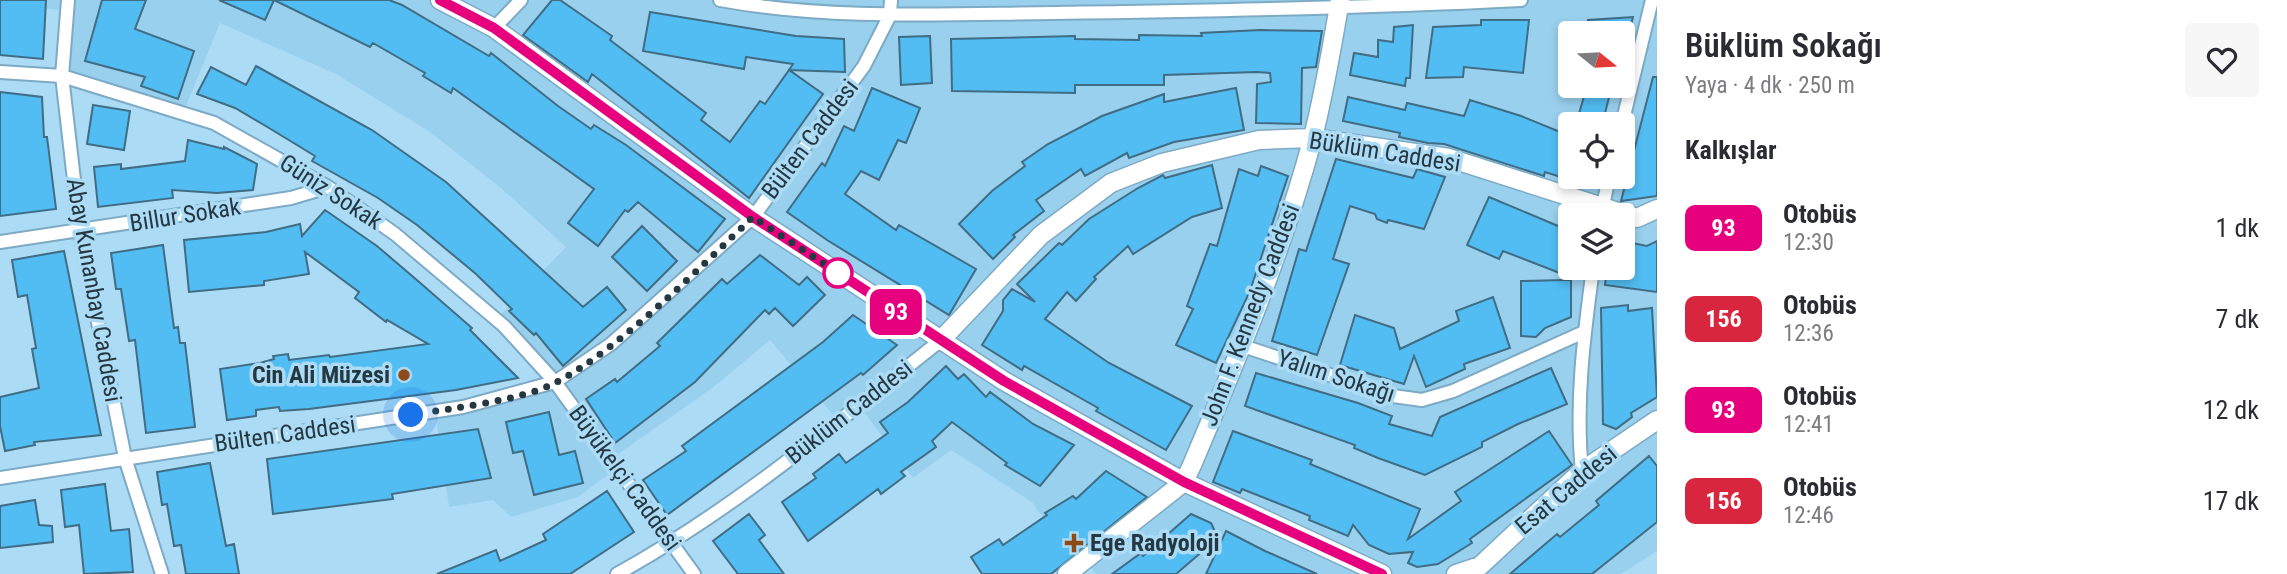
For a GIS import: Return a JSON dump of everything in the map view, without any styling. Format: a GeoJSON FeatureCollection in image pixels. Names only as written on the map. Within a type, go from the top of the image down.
{"type":"FeatureCollection","features":[{"type":"Feature","properties":{"kind":"main road"},"geometry":{"type":"LineString","coordinates":[[440,0],[494,28],[753,217],[1004,381],[1184,482],[1382,574]]}},
{"type":"Feature","properties":{"kind":"main road","name":"John F. Kennedy Caddesi"},"geometry":{"type":"LineString","coordinates":[[1068,574],[1184,482],[1243,346],[1313,138],[1339,4]]}},
{"type":"Feature","properties":{"kind":"main road","name":"Büklüm Caddesi"},"geometry":{"type":"LineString","coordinates":[[940,341],[1041,235],[1111,183],[1162,163],[1259,140],[1313,138],[1449,158],[1579,203]]}},
{"type":"Feature","properties":{"kind":"main road","name":"Büklüm Caddesi"},"geometry":{"type":"LineString","coordinates":[[1635,218],[1657,209]]}},
{"type":"Feature","properties":{"kind":"main road","name":"Esat Caddesi"},"geometry":{"type":"LineString","coordinates":[[1479,570],[1582,471],[1657,420]]}},
{"type":"Feature","properties":{"kind":"main road"},"geometry":{"type":"LineString","coordinates":[[1457,574],[1479,570]]}},
{"type":"Feature","properties":{"kind":"street","name":"Abay Kunanbay Caddesi"},"geometry":{"type":"LineString","coordinates":[[68,0],[62,76],[80,232],[125,458],[162,574]]}},
{"type":"Feature","properties":{"kind":"street"},"geometry":{"type":"LineString","coordinates":[[494,28],[522,0]]}},
{"type":"Feature","properties":{"kind":"street"},"geometry":{"type":"LineString","coordinates":[[720,0],[750,5],[890,15],[1521,0]]}},
{"type":"Feature","properties":{"kind":"street","name":"Bülten Caddesi"},"geometry":{"type":"LineString","coordinates":[[0,478],[463,407],[555,383],[611,344],[753,217],[864,66],[890,15],[891,0]]}},
{"type":"Feature","properties":{"kind":"street"},"geometry":{"type":"LineString","coordinates":[[1625,112],[1652,0]]}},
{"type":"Feature","properties":{"kind":"street","name":"Güniz Sokak"},"geometry":{"type":"LineString","coordinates":[[0,72],[62,76],[214,124],[328,187],[395,234],[504,326],[555,383]]}},
{"type":"Feature","properties":{"kind":"street","name":"Billur Sokak"},"geometry":{"type":"LineString","coordinates":[[0,242],[291,198],[328,187]]}},
{"type":"Feature","properties":{"kind":"street"},"geometry":{"type":"LineString","coordinates":[[1582,471],[1578,434],[1584,332],[1592,280]]}},
{"type":"Feature","properties":{"kind":"street","name":"Yalım Sokağı"},"geometry":{"type":"LineString","coordinates":[[1243,346],[1393,396],[1422,400],[1453,391],[1584,332]]}},
{"type":"Feature","properties":{"kind":"street","name":"Büklüm Caddesi"},"geometry":{"type":"LineString","coordinates":[[617,574],[673,543],[808,445],[940,341]]}},
{"type":"Feature","properties":{"kind":"street","name":"Büyükelçi Caddesi"},"geometry":{"type":"LineString","coordinates":[[555,383],[694,574]]}},
{"type":"Feature","properties":{"kind":"shaded area"},"geometry":{"type":"Polygon","coordinates":[[[0,0],[1657,0],[1657,551],[1621,574],[1096,574],[1085,560],[1077,567],[1032,502],[951,450],[913,478],[859,405],[838,421],[770,340],[711,389],[611,459],[617,468],[578,497],[511,517],[493,500],[449,507],[435,412],[555,383],[497,319],[566,247],[501,188],[430,132],[336,74],[220,23],[183,113],[62,76],[67,11],[0,3],[0,0]]]}},
{"type":"Feature","properties":{"kind":"building"},"geometry":{"type":"Polygon","coordinates":[[[0,0],[46,0],[43,59],[0,55],[0,0]]]}},
{"type":"Feature","properties":{"kind":"building"},"geometry":{"type":"Polygon","coordinates":[[[102,0],[146,0],[135,29],[194,51],[178,99],[141,86],[145,77],[85,61],[102,0]]]}},
{"type":"Feature","properties":{"kind":"building"},"geometry":{"type":"Polygon","coordinates":[[[219,0],[274,0],[265,20],[219,0]]]}},
{"type":"Feature","properties":{"kind":"building"},"geometry":{"type":"Polygon","coordinates":[[[274,0],[389,0],[402,5],[489,56],[491,53],[558,106],[591,129],[594,125],[626,145],[725,219],[698,252],[638,202],[628,212],[625,210],[598,246],[568,223],[594,189],[453,88],[451,93],[423,76],[425,73],[373,43],[370,47],[274,0]]]}},
{"type":"Feature","properties":{"kind":"building"},"geometry":{"type":"Polygon","coordinates":[[[552,0],[560,0],[612,36],[610,40],[706,113],[701,120],[730,142],[760,101],[765,104],[789,70],[823,94],[749,198],[592,74],[588,82],[523,35],[552,0]]]}},
{"type":"Feature","properties":{"kind":"building"},"geometry":{"type":"Polygon","coordinates":[[[650,12],[796,36],[844,39],[845,72],[789,70],[793,64],[746,57],[744,69],[643,51],[650,12]]]}},
{"type":"Feature","properties":{"kind":"building"},"geometry":{"type":"Polygon","coordinates":[[[1633,17],[1632,21],[1588,20],[1633,17]]]}},
{"type":"Feature","properties":{"kind":"building"},"geometry":{"type":"Polygon","coordinates":[[[1481,20],[1529,20],[1523,73],[1464,67],[1463,77],[1426,78],[1433,27],[1481,25],[1481,20]]]}},
{"type":"Feature","properties":{"kind":"building"},"geometry":{"type":"Polygon","coordinates":[[[1413,25],[1410,78],[1406,78],[1405,86],[1350,75],[1354,53],[1378,57],[1378,40],[1393,42],[1394,27],[1413,25]]]}},
{"type":"Feature","properties":{"kind":"building"},"geometry":{"type":"Polygon","coordinates":[[[1322,31],[1316,67],[1302,68],[1301,124],[1256,123],[1257,84],[1271,82],[1270,73],[1164,75],[1164,85],[1075,85],[1075,93],[952,91],[951,39],[1075,36],[1075,39],[1139,40],[1139,35],[1202,36],[1201,33],[1322,31]]]}},
{"type":"Feature","properties":{"kind":"building"},"geometry":{"type":"Polygon","coordinates":[[[930,36],[932,83],[901,85],[899,37],[930,36]]]}},
{"type":"Feature","properties":{"kind":"building"},"geometry":{"type":"Polygon","coordinates":[[[256,66],[372,130],[446,182],[583,307],[607,287],[626,310],[563,366],[536,333],[534,335],[509,311],[512,309],[476,274],[417,225],[378,198],[312,161],[315,156],[269,128],[235,108],[197,94],[211,67],[246,85],[256,66]]]}},
{"type":"Feature","properties":{"kind":"building"},"geometry":{"type":"Polygon","coordinates":[[[1653,77],[1657,77],[1657,196],[1621,201],[1624,189],[1635,189],[1635,147],[1653,77]]]}},
{"type":"Feature","properties":{"kind":"building"},"geometry":{"type":"Polygon","coordinates":[[[872,88],[920,108],[906,143],[898,140],[879,180],[861,171],[845,194],[896,230],[899,225],[976,269],[949,315],[827,240],[787,212],[822,163],[825,166],[844,126],[854,131],[872,88]]]}},
{"type":"Feature","properties":{"kind":"building"},"geometry":{"type":"Polygon","coordinates":[[[1236,88],[1244,130],[1174,142],[1129,158],[1127,153],[1085,176],[1081,169],[1036,200],[1044,211],[1013,235],[1015,237],[993,259],[959,224],[992,191],[1025,166],[1022,162],[1048,144],[1102,116],[1164,94],[1164,102],[1236,88]]]}},
{"type":"Feature","properties":{"kind":"building"},"geometry":{"type":"Polygon","coordinates":[[[0,92],[42,97],[44,137],[47,137],[56,209],[0,216],[0,92]]]}},
{"type":"Feature","properties":{"kind":"building"},"geometry":{"type":"Polygon","coordinates":[[[1348,97],[1405,110],[1407,103],[1464,116],[1470,100],[1558,131],[1558,176],[1545,172],[1544,176],[1444,144],[1399,137],[1400,133],[1343,121],[1348,97]]]}},
{"type":"Feature","properties":{"kind":"building"},"geometry":{"type":"Polygon","coordinates":[[[1584,98],[1609,98],[1605,112],[1579,112],[1584,98]]]}},
{"type":"Feature","properties":{"kind":"building"},"geometry":{"type":"Polygon","coordinates":[[[93,105],[130,111],[124,150],[87,144],[93,105]]]}},
{"type":"Feature","properties":{"kind":"building"},"geometry":{"type":"Polygon","coordinates":[[[188,140],[224,147],[257,164],[253,190],[217,193],[172,190],[173,198],[98,207],[94,167],[121,164],[121,169],[185,161],[188,140]]]}},
{"type":"Feature","properties":{"kind":"building"},"geometry":{"type":"Polygon","coordinates":[[[1336,159],[1413,178],[1417,169],[1445,177],[1424,229],[1388,220],[1387,223],[1377,219],[1375,214],[1350,206],[1333,259],[1349,264],[1317,355],[1272,341],[1299,249],[1306,251],[1336,159]]]}},
{"type":"Feature","properties":{"kind":"building"},"geometry":{"type":"Polygon","coordinates":[[[1212,165],[1222,208],[1192,217],[1133,254],[1128,246],[1094,277],[1096,279],[1076,301],[1067,292],[1045,319],[1109,363],[1192,406],[1166,450],[1096,411],[1098,408],[1024,366],[1022,370],[982,345],[1003,311],[1003,300],[1012,289],[1035,302],[1017,284],[1059,243],[1062,245],[1089,219],[1163,175],[1165,178],[1212,165]]]}},
{"type":"Feature","properties":{"kind":"building"},"geometry":{"type":"Polygon","coordinates":[[[1261,166],[1288,176],[1250,291],[1216,363],[1176,345],[1193,309],[1187,306],[1210,244],[1217,246],[1239,169],[1258,176],[1261,166]]]}},
{"type":"Feature","properties":{"kind":"building"},"geometry":{"type":"Polygon","coordinates":[[[1489,197],[1558,226],[1558,272],[1503,251],[1499,259],[1467,245],[1489,197]]]}},
{"type":"Feature","properties":{"kind":"building"},"geometry":{"type":"Polygon","coordinates":[[[325,210],[377,246],[472,328],[470,330],[518,378],[456,390],[309,409],[280,411],[279,407],[256,410],[256,416],[227,420],[220,369],[260,363],[274,359],[273,356],[288,354],[289,360],[428,344],[387,320],[386,322],[355,298],[359,292],[305,252],[309,274],[264,281],[264,285],[189,292],[184,240],[266,232],[300,224],[302,236],[325,210]]]}},
{"type":"Feature","properties":{"kind":"building"},"geometry":{"type":"Polygon","coordinates":[[[642,226],[677,261],[647,291],[612,257],[642,226]]]}},
{"type":"Feature","properties":{"kind":"building"},"geometry":{"type":"Polygon","coordinates":[[[1657,241],[1657,292],[1605,285],[1606,280],[1635,280],[1635,244],[1647,246],[1657,241]]]}},
{"type":"Feature","properties":{"kind":"building"},"geometry":{"type":"Polygon","coordinates":[[[163,245],[174,328],[178,327],[180,343],[185,343],[195,427],[146,433],[135,340],[129,341],[121,289],[116,289],[111,253],[163,245]]]}},
{"type":"Feature","properties":{"kind":"building"},"geometry":{"type":"Polygon","coordinates":[[[64,251],[101,435],[34,442],[35,445],[5,451],[0,426],[0,397],[39,388],[32,349],[36,348],[27,295],[18,297],[12,260],[64,251]]]}},
{"type":"Feature","properties":{"kind":"building"},"geometry":{"type":"Polygon","coordinates":[[[760,255],[799,285],[807,277],[825,295],[793,326],[775,308],[769,314],[765,310],[695,382],[615,443],[586,399],[615,379],[617,382],[660,346],[657,343],[722,279],[727,284],[760,255]]]}},
{"type":"Feature","properties":{"kind":"building"},"geometry":{"type":"Polygon","coordinates":[[[1571,280],[1571,317],[1545,328],[1536,337],[1521,336],[1521,281],[1571,280]]]}},
{"type":"Feature","properties":{"kind":"building"},"geometry":{"type":"Polygon","coordinates":[[[1493,297],[1510,348],[1464,364],[1465,369],[1426,387],[1414,356],[1404,384],[1340,365],[1355,315],[1394,328],[1400,349],[1459,321],[1456,311],[1493,297]]]}},
{"type":"Feature","properties":{"kind":"building"},"geometry":{"type":"Polygon","coordinates":[[[1628,305],[1628,311],[1652,308],[1657,397],[1631,413],[1632,417],[1616,429],[1603,424],[1601,308],[1628,305]]]}},
{"type":"Feature","properties":{"kind":"building"},"geometry":{"type":"Polygon","coordinates":[[[853,315],[897,345],[863,375],[861,373],[667,515],[643,480],[686,451],[682,446],[823,342],[853,315]]]}},
{"type":"Feature","properties":{"kind":"building"},"geometry":{"type":"Polygon","coordinates":[[[946,366],[958,379],[964,374],[986,397],[990,392],[1033,424],[1074,445],[1040,486],[1005,465],[1007,463],[952,422],[932,441],[936,447],[901,472],[905,476],[881,494],[878,489],[808,541],[782,502],[816,478],[813,474],[839,454],[846,463],[888,433],[880,422],[908,402],[946,366]]]}},
{"type":"Feature","properties":{"kind":"building"},"geometry":{"type":"Polygon","coordinates":[[[1551,368],[1567,404],[1482,442],[1482,447],[1425,475],[1354,448],[1355,445],[1245,406],[1256,373],[1358,403],[1392,416],[1389,424],[1432,436],[1440,417],[1551,368]]]}},
{"type":"Feature","properties":{"kind":"building"},"geometry":{"type":"Polygon","coordinates":[[[549,412],[559,455],[575,451],[583,483],[534,495],[523,451],[513,453],[506,422],[549,412]]]}},
{"type":"Feature","properties":{"kind":"building"},"geometry":{"type":"Polygon","coordinates":[[[478,429],[491,478],[392,494],[393,499],[273,514],[267,459],[478,429]]]}},
{"type":"Feature","properties":{"kind":"building"},"geometry":{"type":"Polygon","coordinates":[[[1233,431],[1312,460],[1310,464],[1420,509],[1408,539],[1461,501],[1455,492],[1549,431],[1572,465],[1470,539],[1472,543],[1438,564],[1417,567],[1408,563],[1413,552],[1389,554],[1369,545],[1353,525],[1348,536],[1309,520],[1310,516],[1242,489],[1240,493],[1213,482],[1233,431]]]}},
{"type":"Feature","properties":{"kind":"building"},"geometry":{"type":"Polygon","coordinates":[[[1649,456],[1657,466],[1657,522],[1592,574],[1510,574],[1557,534],[1560,537],[1599,505],[1596,501],[1649,456]]]}},
{"type":"Feature","properties":{"kind":"building"},"geometry":{"type":"Polygon","coordinates":[[[210,463],[226,546],[234,544],[239,574],[186,574],[181,545],[174,546],[167,504],[162,505],[157,472],[210,463]]]}},
{"type":"Feature","properties":{"kind":"building"},"geometry":{"type":"Polygon","coordinates":[[[1106,471],[1147,497],[1051,574],[982,574],[971,557],[999,539],[1003,545],[1047,515],[1045,513],[1073,496],[1076,499],[1106,471]]]}},
{"type":"Feature","properties":{"kind":"building"},"geometry":{"type":"Polygon","coordinates":[[[105,484],[111,531],[129,529],[133,572],[84,574],[79,525],[65,527],[61,490],[105,484]]]}},
{"type":"Feature","properties":{"kind":"building"},"geometry":{"type":"Polygon","coordinates":[[[607,491],[634,532],[570,574],[437,574],[496,550],[500,561],[546,540],[543,534],[607,491]]]}},
{"type":"Feature","properties":{"kind":"building"},"geometry":{"type":"Polygon","coordinates":[[[35,500],[39,525],[52,526],[53,542],[0,548],[0,506],[35,500]]]}},
{"type":"Feature","properties":{"kind":"building"},"geometry":{"type":"Polygon","coordinates":[[[749,514],[765,535],[759,540],[784,574],[738,574],[713,541],[749,514]]]}},
{"type":"Feature","properties":{"kind":"building"},"geometry":{"type":"Polygon","coordinates":[[[1191,514],[1211,523],[1218,538],[1176,574],[1112,574],[1141,553],[1143,556],[1191,514]]]}},
{"type":"Feature","properties":{"kind":"building"},"geometry":{"type":"Polygon","coordinates":[[[1226,531],[1265,551],[1317,574],[1206,574],[1226,531]]]}},
{"type":"Feature","properties":{"kind":"bus line","name":"93"},"geometry":{"type":"LineString","coordinates":[[440,0],[494,28],[753,217],[1004,381],[1184,482],[1382,574]]}},
{"type":"Feature","properties":{"kind":"place","name":"Cin Ali Müzesi"},"geometry":{"type":"Point","coordinates":[404,375]}},
{"type":"Feature","properties":{"kind":"place","name":"Ege Radyoloji"},"geometry":{"type":"Point","coordinates":[1074,543]}},
{"type":"Feature","properties":{"kind":"route"},"geometry":{"type":"LineString","coordinates":[[411,415],[463,407],[555,383],[611,344],[753,217],[838,273]]}}]}
